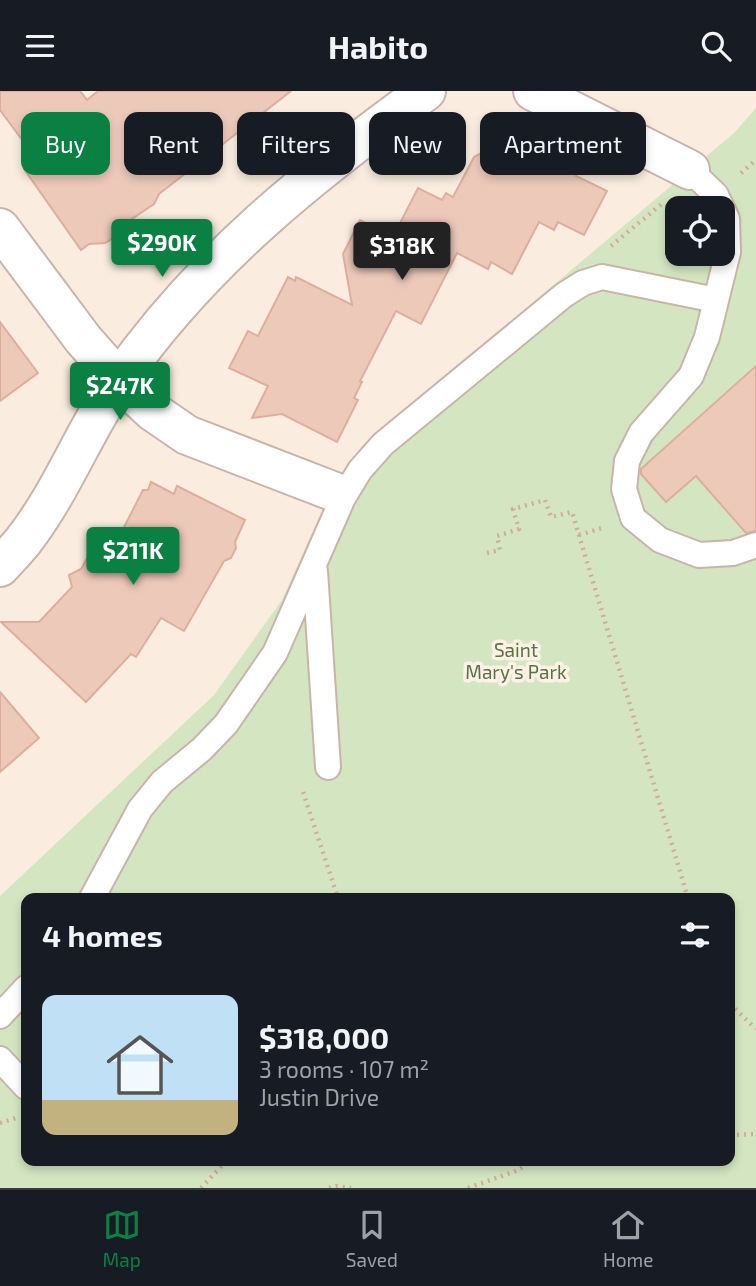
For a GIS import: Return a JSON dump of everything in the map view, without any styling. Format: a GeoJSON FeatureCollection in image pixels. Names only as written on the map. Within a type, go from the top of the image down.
{"type":"FeatureCollection","features":[{"type":"Feature","properties":{"kind":"street"},"geometry":{"type":"LineString","coordinates":[[0,568],[25,539],[54,494],[85,435],[119,380],[172,313],[232,246],[294,191],[353,143],[426,91]]}},
{"type":"Feature","properties":{"kind":"street"},"geometry":{"type":"LineString","coordinates":[[533,91],[693,173]]}},
{"type":"Feature","properties":{"kind":"street"},"geometry":{"type":"LineString","coordinates":[[0,228],[83,339],[119,380],[152,411],[187,435],[335,492]]}},
{"type":"Feature","properties":{"kind":"lane"},"geometry":{"type":"LineString","coordinates":[[693,173],[716,196]]}},
{"type":"Feature","properties":{"kind":"lane"},"geometry":{"type":"LineString","coordinates":[[725,266],[707,337],[691,376],[641,433],[627,461],[624,489],[633,518],[660,540],[699,555],[733,553],[756,545]]}},
{"type":"Feature","properties":{"kind":"lane"},"geometry":{"type":"LineString","coordinates":[[95,893],[140,809],[162,782],[226,725],[275,653],[343,498],[359,470],[383,445],[564,295],[583,283],[602,277],[716,300]]}},
{"type":"Feature","properties":{"kind":"lane"},"geometry":{"type":"LineString","coordinates":[[314,566],[328,767]]}},
{"type":"Feature","properties":{"kind":"lane"},"geometry":{"type":"LineString","coordinates":[[0,1016],[21,993]]}},
{"type":"Feature","properties":{"kind":"lane"},"geometry":{"type":"LineString","coordinates":[[0,1059],[21,1082]]}},
{"type":"Feature","properties":{"kind":"path"},"geometry":{"type":"LineString","coordinates":[[602,277],[612,245],[693,173]]}},
{"type":"Feature","properties":{"kind":"path"},"geometry":{"type":"LineString","coordinates":[[487,553],[500,550],[497,536],[519,529],[513,509],[545,500],[551,517],[572,512],[686,893]]}},
{"type":"Feature","properties":{"kind":"path"},"geometry":{"type":"LineString","coordinates":[[328,767],[305,777],[302,789],[336,893]]}},
{"type":"Feature","properties":{"kind":"path"},"geometry":{"type":"LineString","coordinates":[[735,1009],[756,1029]]}},
{"type":"Feature","properties":{"kind":"path"},"geometry":{"type":"LineString","coordinates":[[735,1135],[756,1134]]}},
{"type":"Feature","properties":{"kind":"path"},"geometry":{"type":"LineString","coordinates":[[201,1188],[221,1166]]}},
{"type":"Feature","properties":{"kind":"path"},"geometry":{"type":"LineString","coordinates":[[468,1188],[524,1166]]}},
{"type":"Feature","properties":{"kind":"path"},"geometry":{"type":"LineString","coordinates":[[329,1188],[351,1188]]}},
{"type":"Feature","properties":{"kind":"green space","name":"Saint Mary's Park"},"geometry":{"type":"Polygon","coordinates":[[[756,108],[756,1188],[0,1188],[0,896],[214,695],[282,600],[319,517],[362,446],[734,133],[756,108]]]}},
{"type":"Feature","properties":{"kind":"building"},"geometry":{"type":"Polygon","coordinates":[[[0,91],[80,91],[87,100],[98,91],[291,91],[264,112],[237,112],[237,133],[223,144],[223,112],[124,112],[124,175],[183,175],[159,194],[154,204],[117,229],[115,237],[105,243],[89,244],[81,250],[28,175],[110,175],[110,112],[21,112],[21,138],[0,110],[0,91]]]}},
{"type":"Feature","properties":{"kind":"building"},"geometry":{"type":"Polygon","coordinates":[[[480,154],[480,175],[577,175],[607,191],[584,235],[558,222],[554,230],[539,222],[512,274],[491,262],[488,269],[457,253],[421,324],[396,311],[360,381],[362,382],[354,398],[358,400],[337,442],[282,414],[252,418],[268,386],[229,368],[248,331],[258,336],[288,277],[295,281],[296,277],[352,305],[343,254],[360,220],[393,237],[418,188],[442,200],[446,193],[453,197],[474,157],[480,154]]]}},
{"type":"Feature","properties":{"kind":"building"},"geometry":{"type":"Polygon","coordinates":[[[0,322],[38,373],[0,401],[0,322]]]}},
{"type":"Feature","properties":{"kind":"building"},"geometry":{"type":"Polygon","coordinates":[[[756,366],[756,531],[746,533],[696,476],[666,502],[641,474],[641,469],[756,366]]]}},
{"type":"Feature","properties":{"kind":"building"},"geometry":{"type":"Polygon","coordinates":[[[151,482],[174,494],[177,486],[245,520],[231,558],[224,561],[184,631],[161,618],[136,657],[131,654],[86,702],[1,622],[39,622],[72,587],[69,575],[81,569],[98,539],[114,535],[119,537],[143,490],[148,490],[151,482]]]}},
{"type":"Feature","properties":{"kind":"building"},"geometry":{"type":"Polygon","coordinates":[[[0,692],[39,738],[0,772],[0,692]]]}}]}
